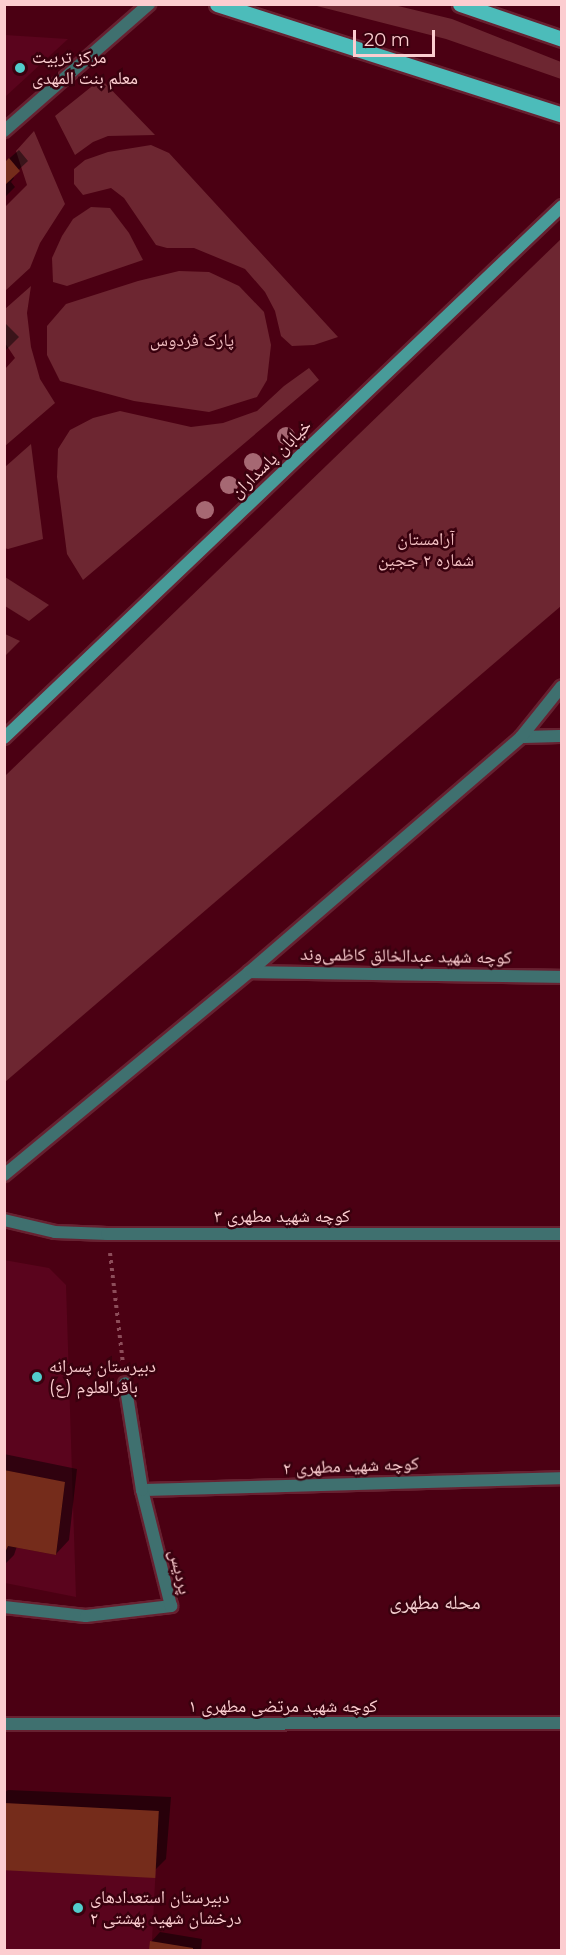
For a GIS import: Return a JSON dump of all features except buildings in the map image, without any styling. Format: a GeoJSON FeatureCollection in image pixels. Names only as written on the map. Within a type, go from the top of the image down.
{"type":"FeatureCollection","features":[{"type":"Feature","properties":{"kind":"main road"},"geometry":{"type":"LineString","coordinates":[[217,4],[561,115]]}},
{"type":"Feature","properties":{"kind":"main road"},"geometry":{"type":"LineString","coordinates":[[460,4],[561,39]]}},
{"type":"Feature","properties":{"kind":"main road","name":"خیابان پاسداران"},"geometry":{"type":"LineString","coordinates":[[4,738],[561,206]]}},
{"type":"Feature","properties":{"kind":"street"},"geometry":{"type":"LineString","coordinates":[[4,131],[149,4]]}},
{"type":"Feature","properties":{"kind":"street"},"geometry":{"type":"LineString","coordinates":[[4,1175],[249,972],[521,737],[561,686]]}},
{"type":"Feature","properties":{"kind":"street"},"geometry":{"type":"LineString","coordinates":[[521,737],[561,736]]}},
{"type":"Feature","properties":{"kind":"street","name":"کوچه شهید عبدالخالق کاظمی‌وند"},"geometry":{"type":"LineString","coordinates":[[249,972],[561,977]]}},
{"type":"Feature","properties":{"kind":"street","name":"کوچه شهید مطهری ۳"},"geometry":{"type":"LineString","coordinates":[[4,1220],[55,1232],[107,1234],[561,1234]]}},
{"type":"Feature","properties":{"kind":"street","name":"پردیس"},"geometry":{"type":"LineString","coordinates":[[4,1607],[86,1616],[171,1606],[142,1490],[125,1383]]}},
{"type":"Feature","properties":{"kind":"street","name":"کوچه شهید مطهری ۲"},"geometry":{"type":"LineString","coordinates":[[142,1490],[561,1478]]}},
{"type":"Feature","properties":{"kind":"street","name":"کوچه شهید مرتضی مطهری ۱"},"geometry":{"type":"LineString","coordinates":[[4,1724],[561,1723]]}},
{"type":"Feature","properties":{"kind":"path"},"geometry":{"type":"LineString","coordinates":[[107,1234],[125,1383]]}},
{"type":"Feature","properties":{"kind":"shaded area","name":"مرکز تربیت معلم بنت المهدی"},"geometry":{"type":"Polygon","coordinates":[[[5,35],[68,39],[5,97],[5,35]]]}},
{"type":"Feature","properties":{"kind":"shaded area","name":"دبیرستان پسرانه باقرالعلوم (ع)"},"geometry":{"type":"Polygon","coordinates":[[[4,1260],[49,1268],[66,1285],[76,1597],[5,1583],[5,1558],[8,1546],[56,1555],[65,1483],[5,1470],[4,1260]]]}},
{"type":"Feature","properties":{"kind":"shaded area","name":"دبیرستان استعدادهای درخشان شهید بهشتی ۲"},"geometry":{"type":"Polygon","coordinates":[[[5,1803],[159,1811],[152,1950],[4,1950],[5,1803]]]}},
{"type":"Feature","properties":{"kind":"green space"},"geometry":{"type":"Polygon","coordinates":[[[313,5],[394,5],[452,19],[561,62],[561,79],[446,39],[313,5]]]}},
{"type":"Feature","properties":{"kind":"green space"},"geometry":{"type":"Polygon","coordinates":[[[101,79],[155,135],[108,136],[93,142],[75,155],[55,116],[101,79]]]}},
{"type":"Feature","properties":{"kind":"green space"},"geometry":{"type":"Polygon","coordinates":[[[34,131],[65,204],[40,243],[30,268],[5,291],[5,207],[27,185],[16,151],[34,131]]]}},
{"type":"Feature","properties":{"kind":"green space","name":"پارک فردوس"},"geometry":{"type":"Polygon","coordinates":[[[151,145],[169,153],[338,337],[314,345],[292,346],[281,336],[275,311],[265,292],[245,269],[194,248],[167,248],[156,245],[124,198],[111,188],[83,195],[74,184],[74,169],[85,160],[108,152],[151,145]]]}},
{"type":"Feature","properties":{"kind":"green space"},"geometry":{"type":"Polygon","coordinates":[[[91,207],[110,208],[129,233],[143,260],[67,286],[53,282],[52,258],[62,236],[73,219],[91,207]]]}},
{"type":"Feature","properties":{"kind":"green space","name":"آرامستان شماره ۲ ججین"},"geometry":{"type":"Polygon","coordinates":[[[561,239],[561,606],[5,1082],[5,776],[561,239]]]}},
{"type":"Feature","properties":{"kind":"green space","name":"پارک فردوس"},"geometry":{"type":"Polygon","coordinates":[[[179,271],[209,272],[239,286],[264,312],[271,345],[267,380],[257,397],[209,412],[134,401],[60,381],[47,355],[47,326],[66,304],[138,281],[179,271]]]}},
{"type":"Feature","properties":{"kind":"green space"},"geometry":{"type":"Polygon","coordinates":[[[31,286],[27,313],[31,347],[40,379],[55,403],[5,446],[5,369],[15,358],[5,343],[5,309],[31,286]]]}},
{"type":"Feature","properties":{"kind":"green space"},"geometry":{"type":"Polygon","coordinates":[[[309,368],[319,380],[83,580],[67,554],[57,477],[58,449],[70,430],[93,418],[120,411],[191,427],[223,423],[257,411],[284,386],[309,368]]]}},
{"type":"Feature","properties":{"kind":"green space"},"geometry":{"type":"Polygon","coordinates":[[[31,444],[43,539],[8,549],[4,548],[5,467],[31,444]]]}},
{"type":"Feature","properties":{"kind":"green space"},"geometry":{"type":"Polygon","coordinates":[[[4,577],[49,605],[29,621],[5,606],[4,577]]]}},
{"type":"Feature","properties":{"kind":"green space"},"geometry":{"type":"Polygon","coordinates":[[[5,634],[20,641],[5,656],[5,634]]]}},
{"type":"Feature","properties":{"kind":"place","name":"مرکز تربیت معلم بنت المهدی"},"geometry":{"type":"Point","coordinates":[20,68]}},
{"type":"Feature","properties":{"kind":"place","name":"دبیرستان پسرانه باقرالعلوم (ع)"},"geometry":{"type":"Point","coordinates":[37,1377]}},
{"type":"Feature","properties":{"kind":"place","name":"دبیرستان استعدادهای درخشان شهید بهشتی ۲"},"geometry":{"type":"Point","coordinates":[78,1908]}},
{"type":"Feature","properties":{"kind":"district","name":"محله مطهری"},"geometry":{"type":"Point","coordinates":[435,1602]}}]}
